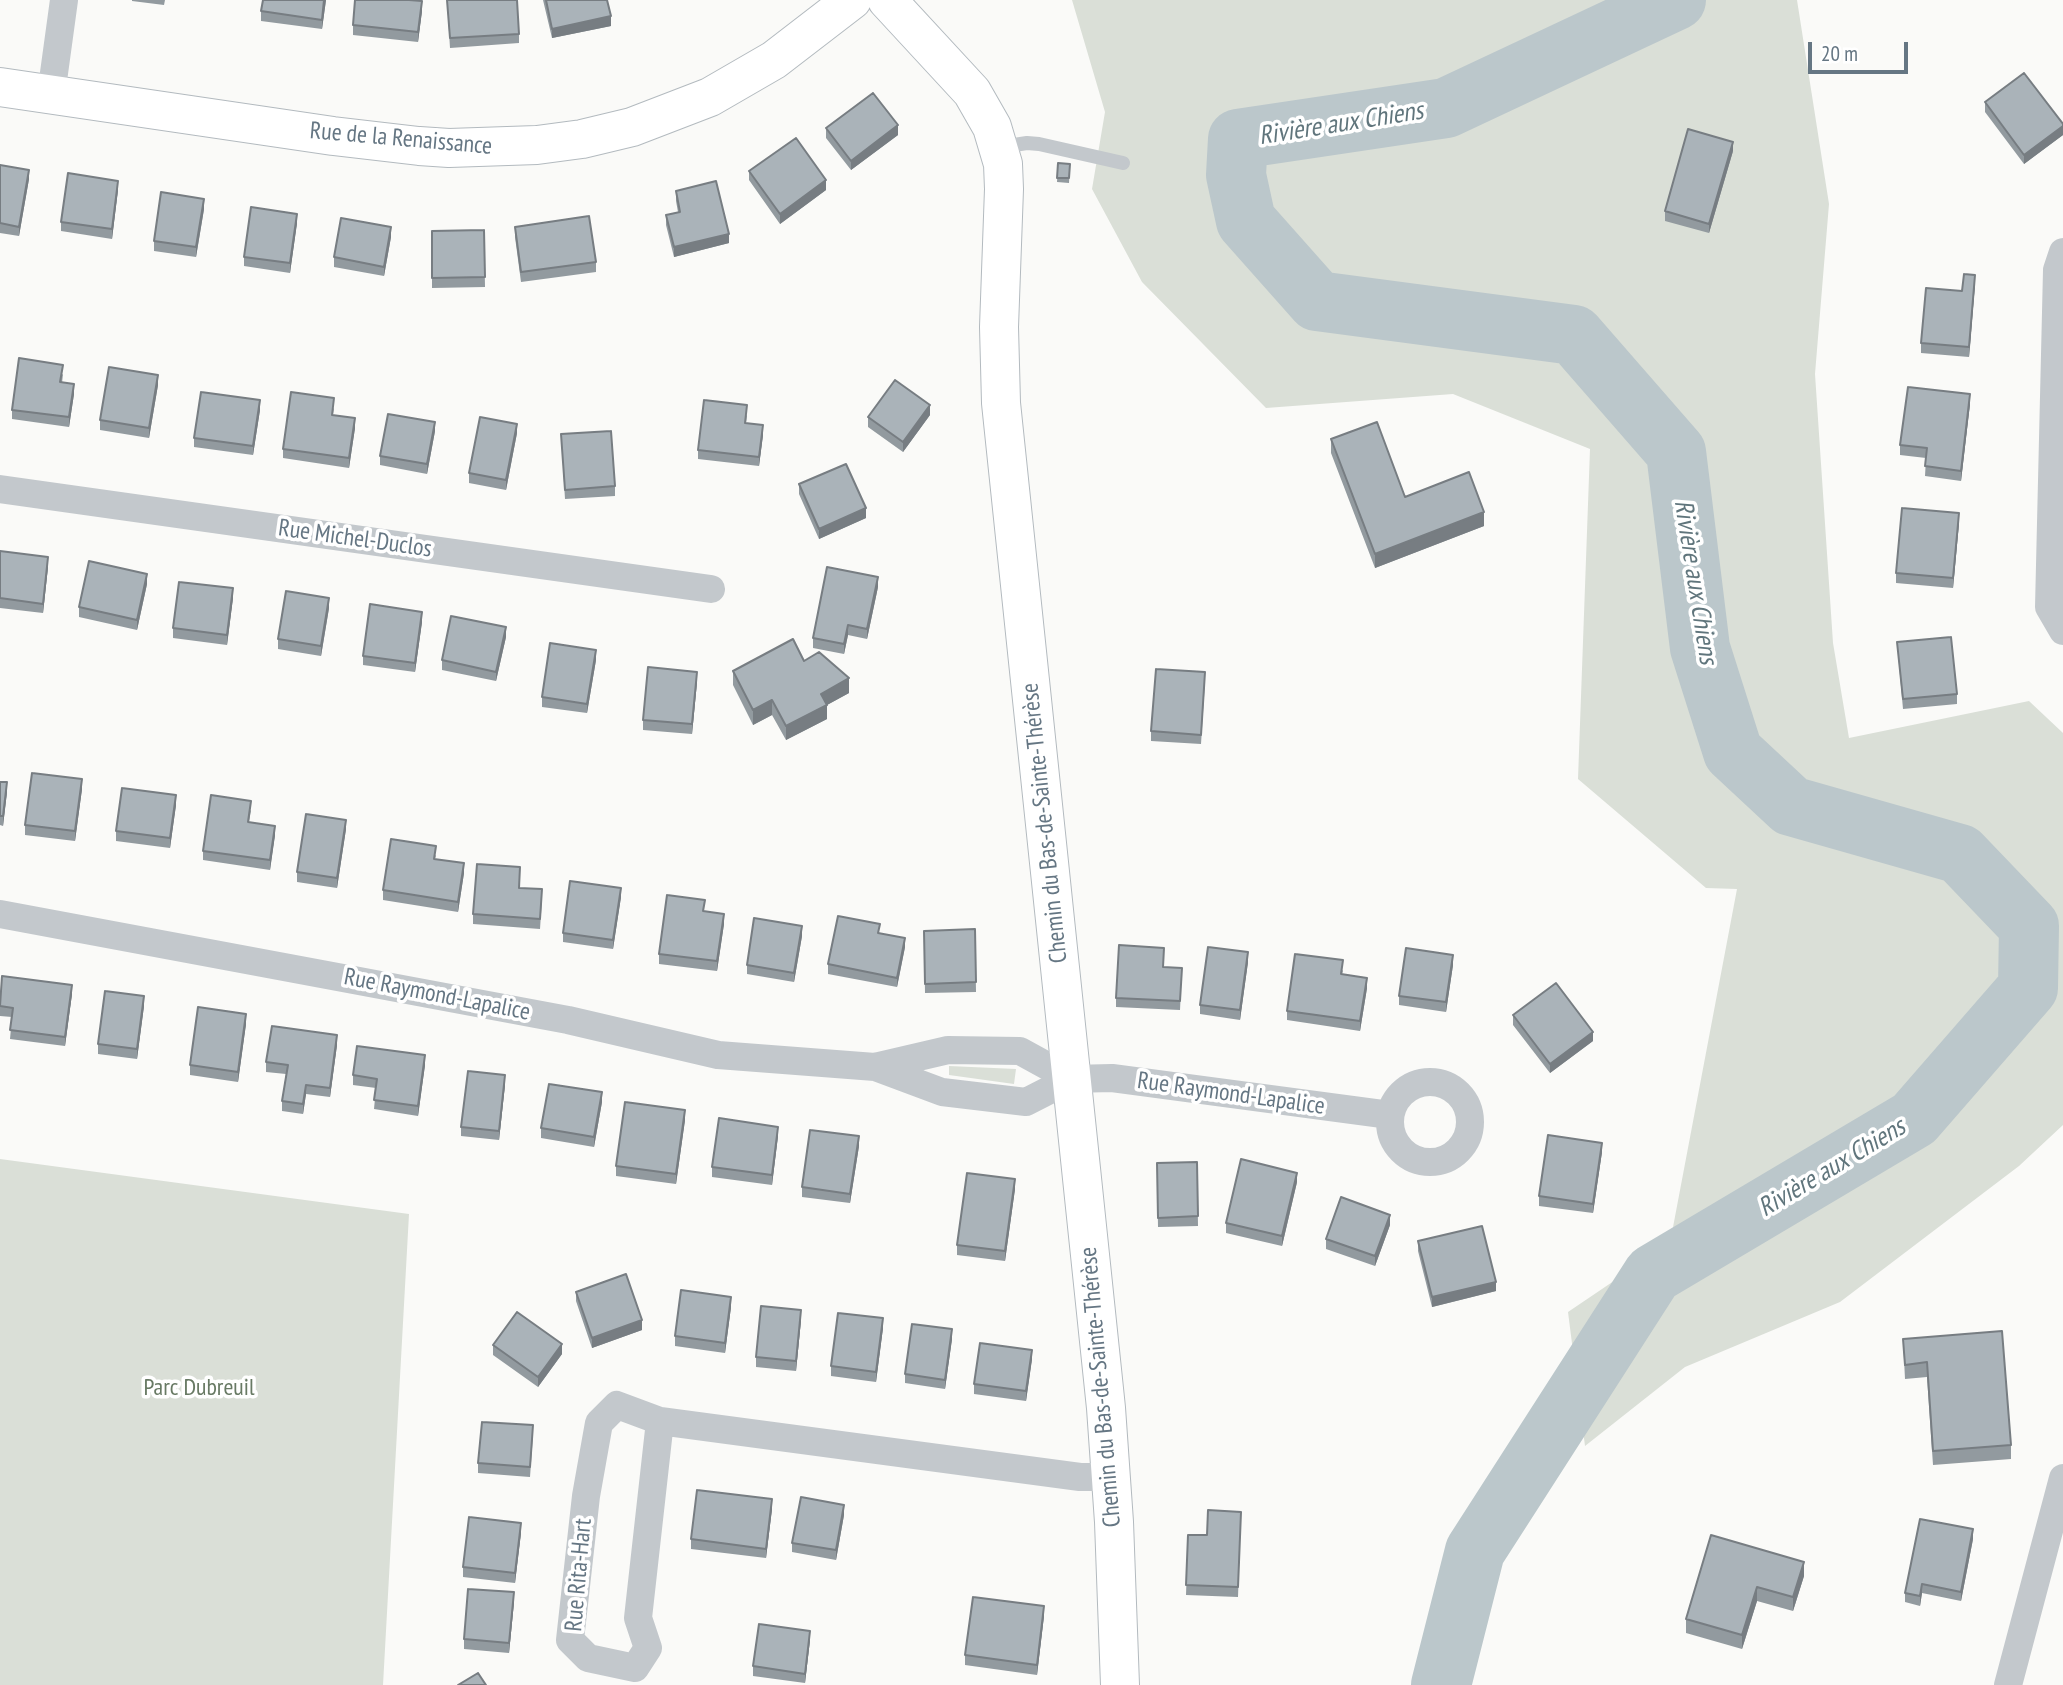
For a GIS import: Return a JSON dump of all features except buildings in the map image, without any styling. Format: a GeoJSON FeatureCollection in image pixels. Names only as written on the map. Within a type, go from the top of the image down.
{"type":"FeatureCollection","features":[{"type":"Feature","properties":{"kind":"street"},"geometry":{"type":"LineString","coordinates":[[51,95],[64,0]]}},
{"type":"Feature","properties":{"kind":"street","name":"Rue de la Renaissance"},"geometry":{"type":"LineString","coordinates":[[0,87],[419,146],[478,148],[537,145],[623,130],[710,97],[774,60],[852,0]]}},
{"type":"Feature","properties":{"kind":"street","name":"Chemin du Bas-de-Sainte-Thérèse"},"geometry":{"type":"LineString","coordinates":[[887,0],[972,92],[987,116],[999,148],[1004,189],[999,327],[1001,403],[1106,1408],[1120,1685]]}},
{"type":"Feature","properties":{"kind":"street"},"geometry":{"type":"LineString","coordinates":[[2063,252],[2057,270],[2049,607],[2063,631]]}},
{"type":"Feature","properties":{"kind":"street","name":"Rue Michel-Duclos"},"geometry":{"type":"LineString","coordinates":[[0,489],[710,589]]}},
{"type":"Feature","properties":{"kind":"street","name":"Rue Raymond-Lapalice"},"geometry":{"type":"LineString","coordinates":[[0,914],[568,1020],[718,1055],[875,1067],[942,1092],[1018,1103],[1026,1102],[1071,1079],[1112,1078],[1391,1115]]}},
{"type":"Feature","properties":{"kind":"street","name":"Rue Raymond-Lapalice"},"geometry":{"type":"LineString","coordinates":[[875,1067],[948,1050],[1020,1051],[1071,1079]]}},
{"type":"Feature","properties":{"kind":"street","name":"Rue Rita-Hart"},"geometry":{"type":"LineString","coordinates":[[660,1421],[638,1618],[648,1648],[635,1668],[588,1658],[570,1640],[586,1496],[599,1423],[617,1405],[660,1421],[1080,1477],[1111,1477]]}},
{"type":"Feature","properties":{"kind":"street"},"geometry":{"type":"LineString","coordinates":[[2008,1685],[2063,1479]]}},
{"type":"Feature","properties":{"kind":"lane"},"geometry":{"type":"LineString","coordinates":[[999,148],[1027,143],[1039,144],[1123,163]]}},
{"type":"Feature","properties":{"kind":"green space"},"geometry":{"type":"Polygon","coordinates":[[[1072,0],[1797,0],[1829,204],[1815,374],[1833,643],[1849,738],[2029,701],[2063,733],[2063,1125],[2019,1166],[1840,1302],[1685,1367],[1585,1446],[1568,1312],[1670,1243],[1737,889],[1706,888],[1578,779],[1590,449],[1453,394],[1266,408],[1142,282],[1092,189],[1105,112],[1072,0]]]}},
{"type":"Feature","properties":{"kind":"green space"},"geometry":{"type":"Polygon","coordinates":[[[949,1066],[1016,1069],[1014,1084],[949,1075],[949,1066]]]}},
{"type":"Feature","properties":{"kind":"green space","name":"Parc Dubreuil"},"geometry":{"type":"Polygon","coordinates":[[[0,1159],[409,1214],[383,1685],[0,1685],[0,1159]]]}},
{"type":"Feature","properties":{"kind":"waterway","name":"Rivière aux Chiens"},"geometry":{"type":"LineString","coordinates":[[1441,1685],[1475,1551],[1653,1274],[1914,1119],[2028,988],[2029,926],[1960,854],[1791,806],[1733,752],[1700,648],[1676,452],[1574,335],[1317,301],[1246,221],[1236,175],[1238,139],[1446,108],[1676,0]]}}]}
